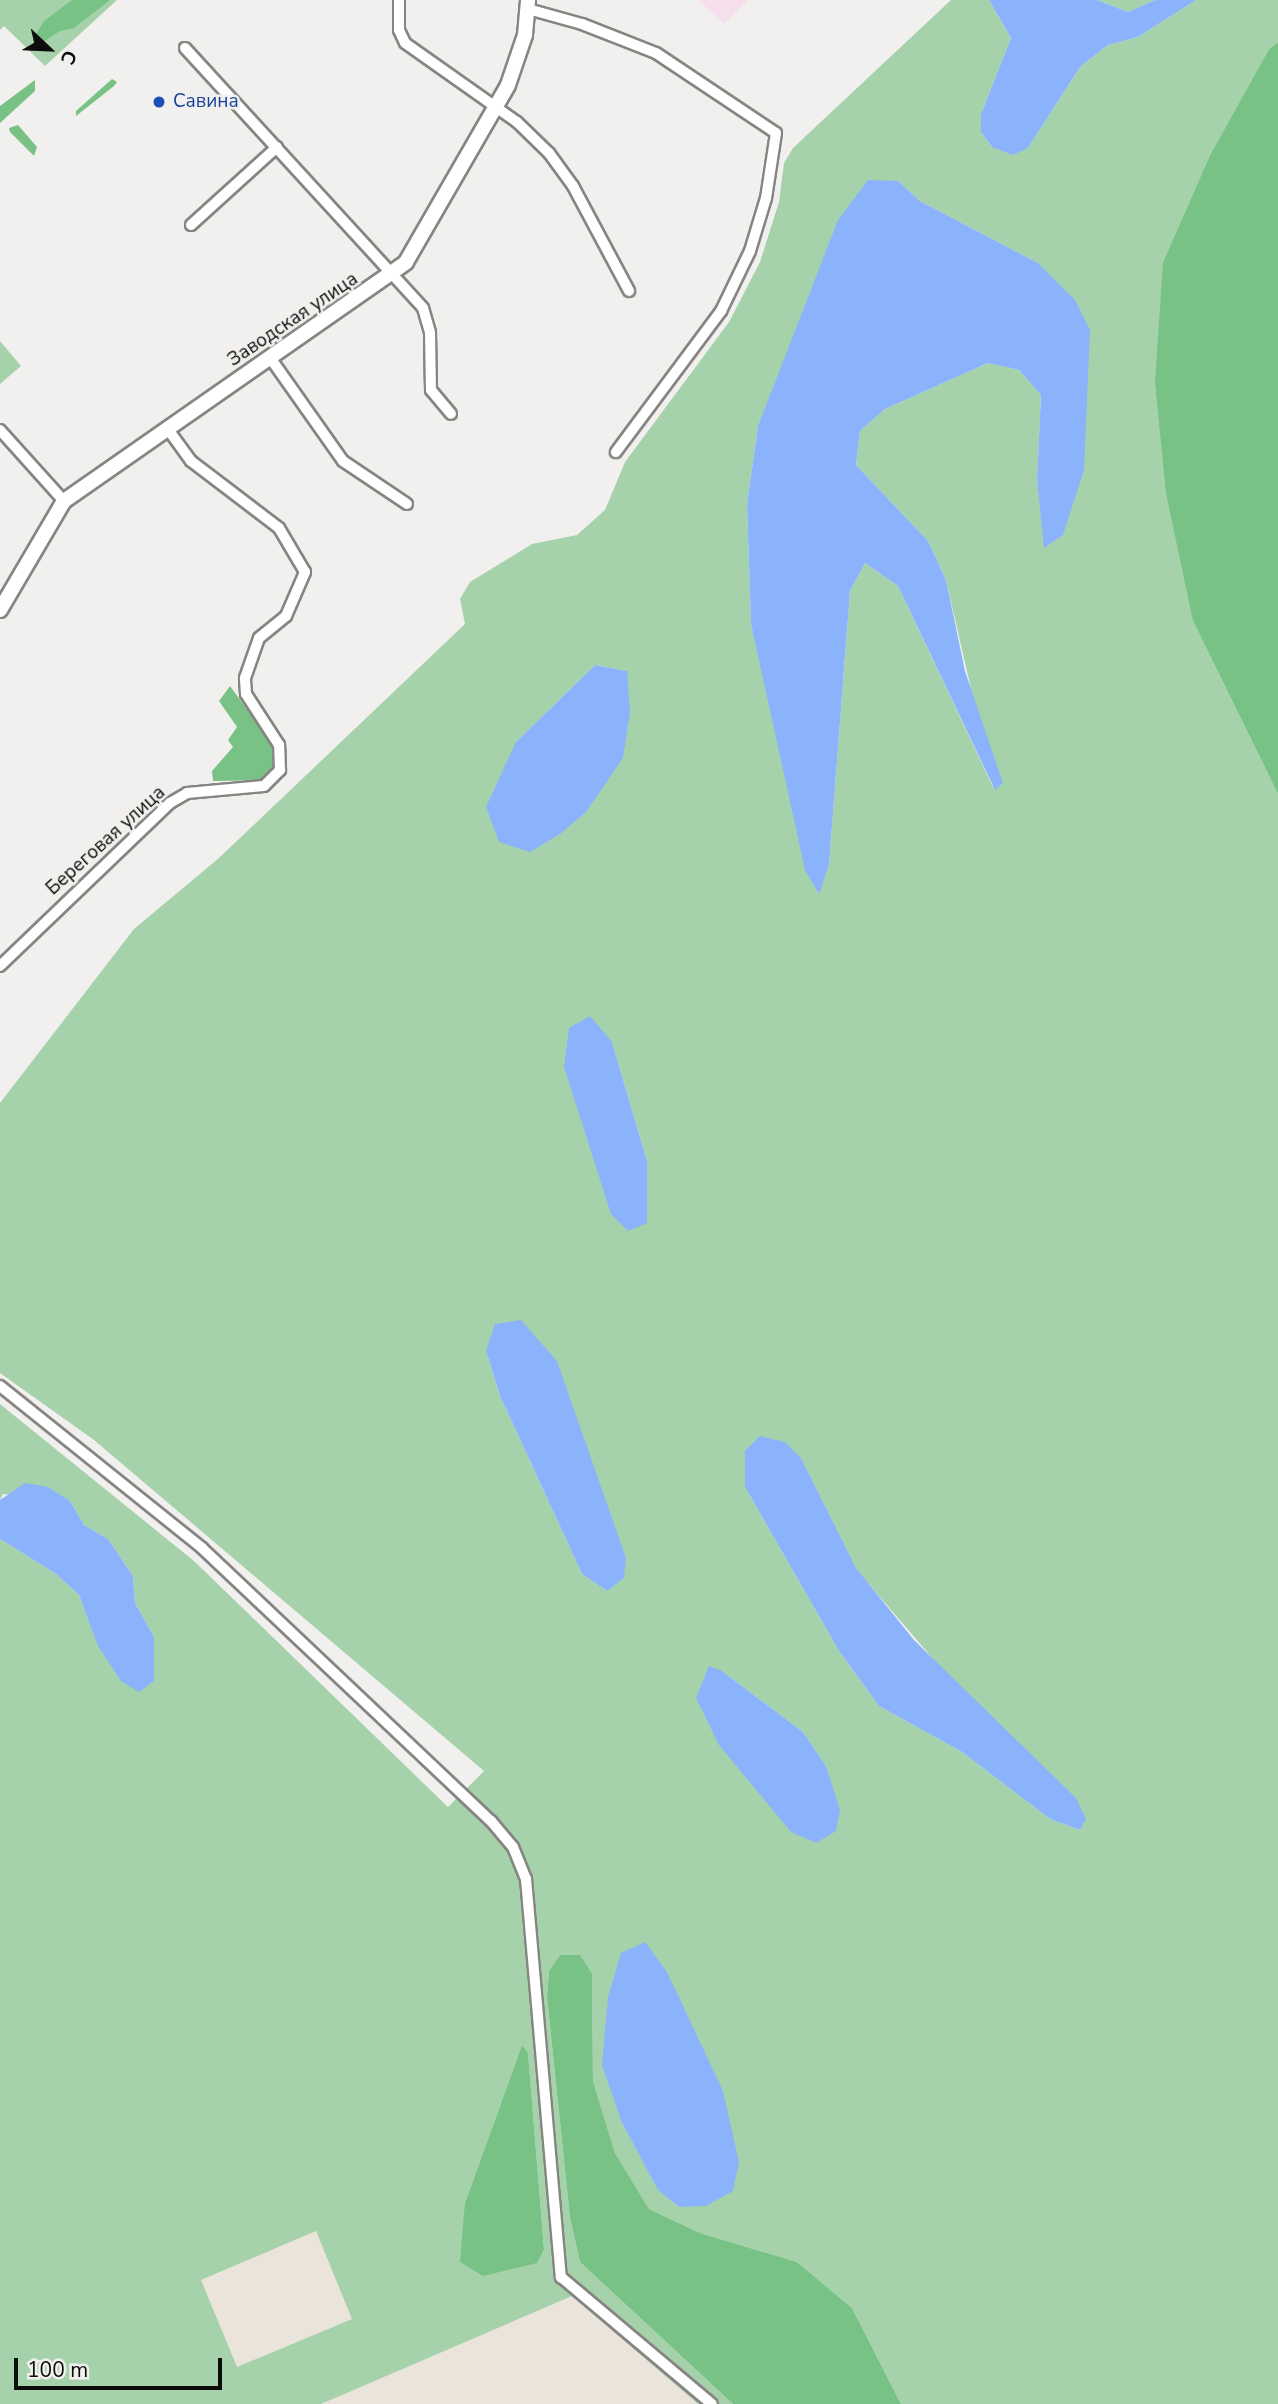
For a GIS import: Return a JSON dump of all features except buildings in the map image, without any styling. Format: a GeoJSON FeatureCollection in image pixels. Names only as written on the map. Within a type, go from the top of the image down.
{"type":"FeatureCollection","features":[{"type":"Feature","properties":{"kind":"street"},"geometry":{"type":"LineString","coordinates":[[399,0],[399,30],[405,43],[495,108],[549,153],[573,186],[629,291]]}},
{"type":"Feature","properties":{"kind":"street"},"geometry":{"type":"LineString","coordinates":[[528,5],[637,43],[776,133],[766,198],[750,251],[721,311],[616,452]]}},
{"type":"Feature","properties":{"kind":"street","name":"Заводская улица"},"geometry":{"type":"LineString","coordinates":[[0,610],[64,500],[395,273],[417,247],[520,60],[528,5]]}},
{"type":"Feature","properties":{"kind":"street"},"geometry":{"type":"LineString","coordinates":[[185,48],[395,273],[429,321],[431,390],[451,414]]}},
{"type":"Feature","properties":{"kind":"street"},"geometry":{"type":"LineString","coordinates":[[191,225],[277,147]]}},
{"type":"Feature","properties":{"kind":"street"},"geometry":{"type":"LineString","coordinates":[[271,359],[343,461],[407,504]]}},
{"type":"Feature","properties":{"kind":"street","name":"Береговая улица"},"geometry":{"type":"LineString","coordinates":[[0,966],[179,797],[263,787],[280,770],[279,745],[246,694],[245,678],[259,638],[286,616],[304,572],[279,528],[191,461],[167,429]]}},
{"type":"Feature","properties":{"kind":"street"},"geometry":{"type":"LineString","coordinates":[[0,430],[64,500]]}},
{"type":"Feature","properties":{"kind":"street"},"geometry":{"type":"LineString","coordinates":[[0,1386],[202,1548],[491,1821],[513,1847],[526,1879],[561,2277],[712,2404]]}},
{"type":"Feature","properties":{"kind":"shaded area"},"geometry":{"type":"Polygon","coordinates":[[[698,0],[748,0],[724,24],[698,0]]]}},
{"type":"Feature","properties":{"kind":"shaded area"},"geometry":{"type":"Polygon","coordinates":[[[316,2231],[353,2318],[237,2368],[200,2280],[316,2231]]]}},
{"type":"Feature","properties":{"kind":"shaded area"},"geometry":{"type":"Polygon","coordinates":[[[573,2296],[698,2404],[321,2404],[465,2339],[573,2296]]]}},
{"type":"Feature","properties":{"kind":"green space"},"geometry":{"type":"Polygon","coordinates":[[[0,0],[117,0],[45,66],[4,26],[0,30],[0,0]]]}},
{"type":"Feature","properties":{"kind":"green space"},"geometry":{"type":"Polygon","coordinates":[[[72,0],[110,0],[74,28],[60,31],[34,48],[33,39],[44,21],[72,0]]]}},
{"type":"Feature","properties":{"kind":"green space"},"geometry":{"type":"Polygon","coordinates":[[[951,0],[989,0],[1011,38],[981,114],[981,132],[992,147],[1028,148],[1080,67],[1108,45],[1138,37],[1196,0],[1278,0],[1278,42],[1269,49],[1210,155],[1163,262],[1193,621],[1278,794],[1278,2404],[901,2404],[852,2308],[797,2262],[700,2233],[649,2209],[615,2153],[593,2081],[592,1973],[580,1955],[560,1955],[549,1971],[547,1997],[570,2218],[580,2262],[733,2404],[698,2404],[572,2296],[321,2404],[0,2404],[0,1539],[56,1574],[79,1595],[88,1618],[139,1691],[154,1681],[154,1637],[135,1603],[133,1576],[108,1539],[84,1525],[70,1501],[3,1494],[0,1500],[0,1404],[194,1561],[448,1807],[484,1771],[94,1440],[0,1373],[0,1103],[134,929],[219,858],[465,624],[460,599],[470,582],[532,544],[577,535],[605,510],[625,462],[729,322],[760,262],[779,202],[784,163],[793,148],[951,0]],[[898,181],[758,426],[747,504],[751,624],[818,893],[829,865],[850,591],[865,563],[898,586],[994,789],[946,580],[928,541],[856,465],[860,431],[885,409],[988,363],[1019,370],[1041,395],[1037,480],[1045,547],[1038,263],[920,201],[898,181]],[[595,665],[516,742],[627,671],[595,665]],[[612,1042],[646,1223],[647,1161],[612,1042]],[[486,1351],[500,1396],[582,1574],[607,1591],[486,1351]],[[801,1458],[745,1487],[839,1651],[879,1706],[962,1752],[1050,1819],[1080,1830],[855,1568],[801,1458]],[[722,1671],[839,1810],[826,1766],[803,1732],[722,1671]],[[667,1972],[622,2123],[658,2189],[679,2207],[692,2032],[667,1972]],[[522,2045],[465,2203],[544,2249],[528,2054],[522,2045]],[[316,2231],[201,2280],[237,2367],[352,2319],[316,2231]]]}},
{"type":"Feature","properties":{"kind":"green space"},"geometry":{"type":"Polygon","coordinates":[[[1097,0],[1155,0],[1128,12],[1097,0]]]}},
{"type":"Feature","properties":{"kind":"green space"},"geometry":{"type":"Polygon","coordinates":[[[1278,42],[1278,794],[1193,621],[1166,493],[1155,382],[1163,262],[1210,155],[1269,49],[1278,42]]]}},
{"type":"Feature","properties":{"kind":"green space"},"geometry":{"type":"Polygon","coordinates":[[[112,79],[117,82],[114,86],[76,116],[76,111],[112,79]]]}},
{"type":"Feature","properties":{"kind":"green space"},"geometry":{"type":"Polygon","coordinates":[[[35,80],[35,91],[0,123],[0,106],[35,80]]]}},
{"type":"Feature","properties":{"kind":"green space"},"geometry":{"type":"Polygon","coordinates":[[[18,125],[37,147],[34,156],[10,132],[9,128],[18,125]]]}},
{"type":"Feature","properties":{"kind":"green space"},"geometry":{"type":"Polygon","coordinates":[[[0,341],[21,366],[0,384],[0,341]]]}},
{"type":"Feature","properties":{"kind":"green space"},"geometry":{"type":"Polygon","coordinates":[[[230,686],[275,748],[276,767],[263,780],[213,781],[212,771],[233,747],[228,740],[237,727],[219,701],[230,686]]]}},
{"type":"Feature","properties":{"kind":"green space"},"geometry":{"type":"Polygon","coordinates":[[[560,1955],[580,1955],[592,1973],[593,2081],[615,2153],[649,2209],[700,2233],[797,2262],[852,2308],[901,2404],[733,2404],[580,2262],[570,2218],[547,1997],[549,1971],[560,1955]]]}},
{"type":"Feature","properties":{"kind":"green space"},"geometry":{"type":"Polygon","coordinates":[[[522,2045],[528,2053],[544,2249],[537,2263],[483,2276],[460,2262],[465,2203],[522,2045]]]}},
{"type":"Feature","properties":{"kind":"water"},"geometry":{"type":"Polygon","coordinates":[[[989,0],[1097,0],[1128,12],[1155,0],[1196,0],[1138,37],[1108,45],[1080,67],[1028,148],[1013,155],[992,147],[981,132],[981,114],[1011,38],[989,0]]]}},
{"type":"Feature","properties":{"kind":"water"},"geometry":{"type":"Polygon","coordinates":[[[868,180],[898,181],[920,201],[1038,263],[1075,300],[1090,330],[1084,470],[1063,535],[1044,548],[1037,480],[1041,395],[1019,370],[988,363],[885,409],[860,431],[856,465],[928,541],[946,580],[965,671],[1003,783],[995,790],[898,586],[865,563],[850,591],[829,865],[819,894],[805,870],[751,624],[747,504],[758,426],[838,220],[868,180]]]}},
{"type":"Feature","properties":{"kind":"water"},"geometry":{"type":"Polygon","coordinates":[[[595,665],[627,671],[630,712],[623,758],[586,812],[560,834],[530,852],[499,842],[486,807],[516,742],[595,665]]]}},
{"type":"Feature","properties":{"kind":"water"},"geometry":{"type":"Polygon","coordinates":[[[590,1016],[612,1042],[647,1161],[647,1223],[628,1231],[611,1214],[564,1067],[569,1028],[590,1016]]]}},
{"type":"Feature","properties":{"kind":"water"},"geometry":{"type":"Polygon","coordinates":[[[521,1320],[557,1361],[626,1558],[624,1578],[607,1591],[582,1574],[500,1396],[486,1351],[495,1324],[521,1320]]]}},
{"type":"Feature","properties":{"kind":"water"},"geometry":{"type":"Polygon","coordinates":[[[760,1436],[785,1442],[801,1458],[856,1568],[914,1640],[1076,1798],[1086,1819],[1080,1830],[1050,1819],[962,1752],[879,1706],[839,1651],[745,1487],[745,1451],[760,1436]]]}},
{"type":"Feature","properties":{"kind":"water"},"geometry":{"type":"Polygon","coordinates":[[[25,1483],[48,1487],[70,1501],[84,1525],[108,1539],[133,1576],[135,1603],[154,1637],[154,1681],[139,1692],[121,1681],[98,1646],[79,1595],[56,1574],[0,1539],[0,1500],[25,1483]]]}},
{"type":"Feature","properties":{"kind":"water"},"geometry":{"type":"Polygon","coordinates":[[[709,1666],[722,1671],[803,1732],[826,1766],[840,1810],[836,1831],[816,1843],[791,1832],[719,1745],[696,1698],[709,1666]]]}},
{"type":"Feature","properties":{"kind":"water"},"geometry":{"type":"Polygon","coordinates":[[[645,1942],[667,1972],[723,2091],[739,2162],[733,2191],[706,2206],[679,2207],[658,2190],[622,2123],[602,2065],[608,1997],[621,1953],[645,1942]]]}},
{"type":"Feature","properties":{"kind":"place","name":"Савина"},"geometry":{"type":"Point","coordinates":[159,102]}}]}
